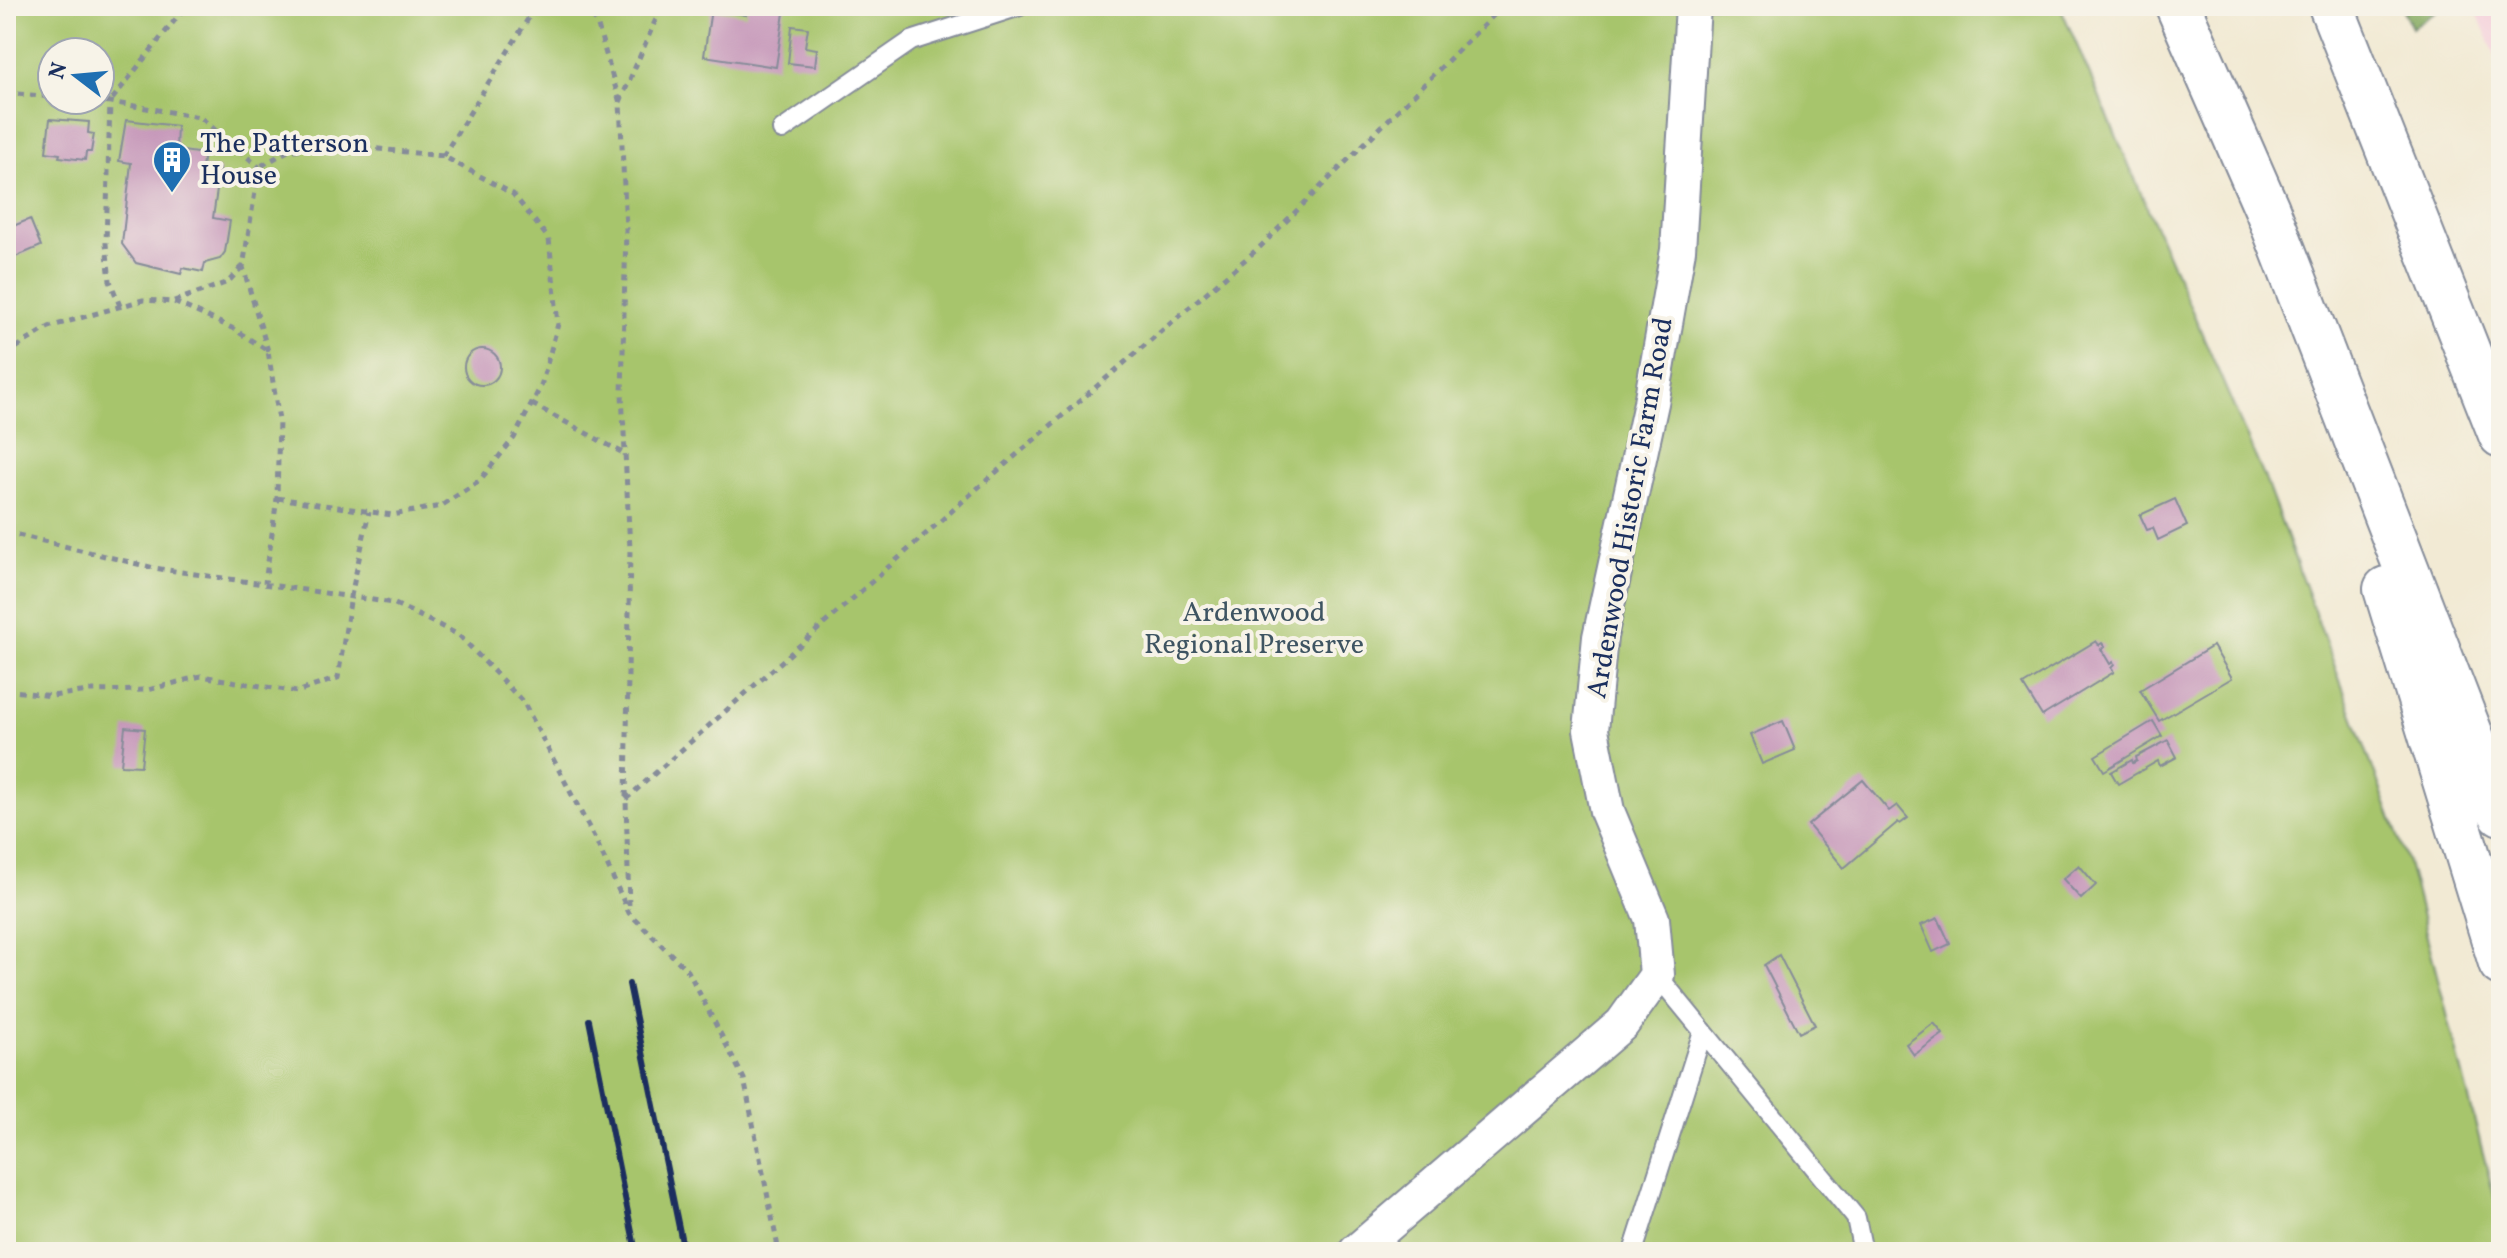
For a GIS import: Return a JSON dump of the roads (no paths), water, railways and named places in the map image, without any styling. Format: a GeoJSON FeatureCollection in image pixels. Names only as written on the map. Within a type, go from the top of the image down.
{"type":"FeatureCollection","features":[{"type":"Feature","properties":{"kind":"highway"},"geometry":{"type":"LineString","coordinates":[[2178,6],[2267,209],[2501,813]]}},
{"type":"Feature","properties":{"kind":"highway"},"geometry":{"type":"LineString","coordinates":[[2331,6],[2501,435]]}},
{"type":"Feature","properties":{"kind":"highway"},"geometry":{"type":"LineString","coordinates":[[2267,209],[2501,963]]}},
{"type":"Feature","properties":{"kind":"street","name":"Ardenwood Historic Farm Road"},"geometry":{"type":"LineString","coordinates":[[1657,975],[1652,919],[1607,811],[1591,730],[1600,637],[1651,403],[1678,250],[1689,9]]}},
{"type":"Feature","properties":{"kind":"street"},"geometry":{"type":"LineString","coordinates":[[1356,1252],[1622,1024],[1657,975]]}},
{"type":"Feature","properties":{"kind":"lane"},"geometry":{"type":"LineString","coordinates":[[782,130],[911,41],[1020,6]]}},
{"type":"Feature","properties":{"kind":"lane"},"geometry":{"type":"LineString","coordinates":[[1657,975],[1856,1218],[1863,1252]]}},
{"type":"Feature","properties":{"kind":"lane"},"geometry":{"type":"LineString","coordinates":[[1633,1252],[1703,1031]]}},
{"type":"Feature","properties":{"kind":"railway"},"geometry":{"type":"LineString","coordinates":[[629,984],[684,1252]]}},
{"type":"Feature","properties":{"kind":"railway"},"geometry":{"type":"LineString","coordinates":[[589,1020],[636,1252]]}},
{"type":"Feature","properties":{"kind":"place","name":"The Patterson House"},"geometry":{"type":"Point","coordinates":[172,194]}},
{"type":"Feature","properties":{"kind":"park label","name":"Ardenwood Regional Preserve"},"geometry":{"type":"Point","coordinates":[1254,629]}}]}
